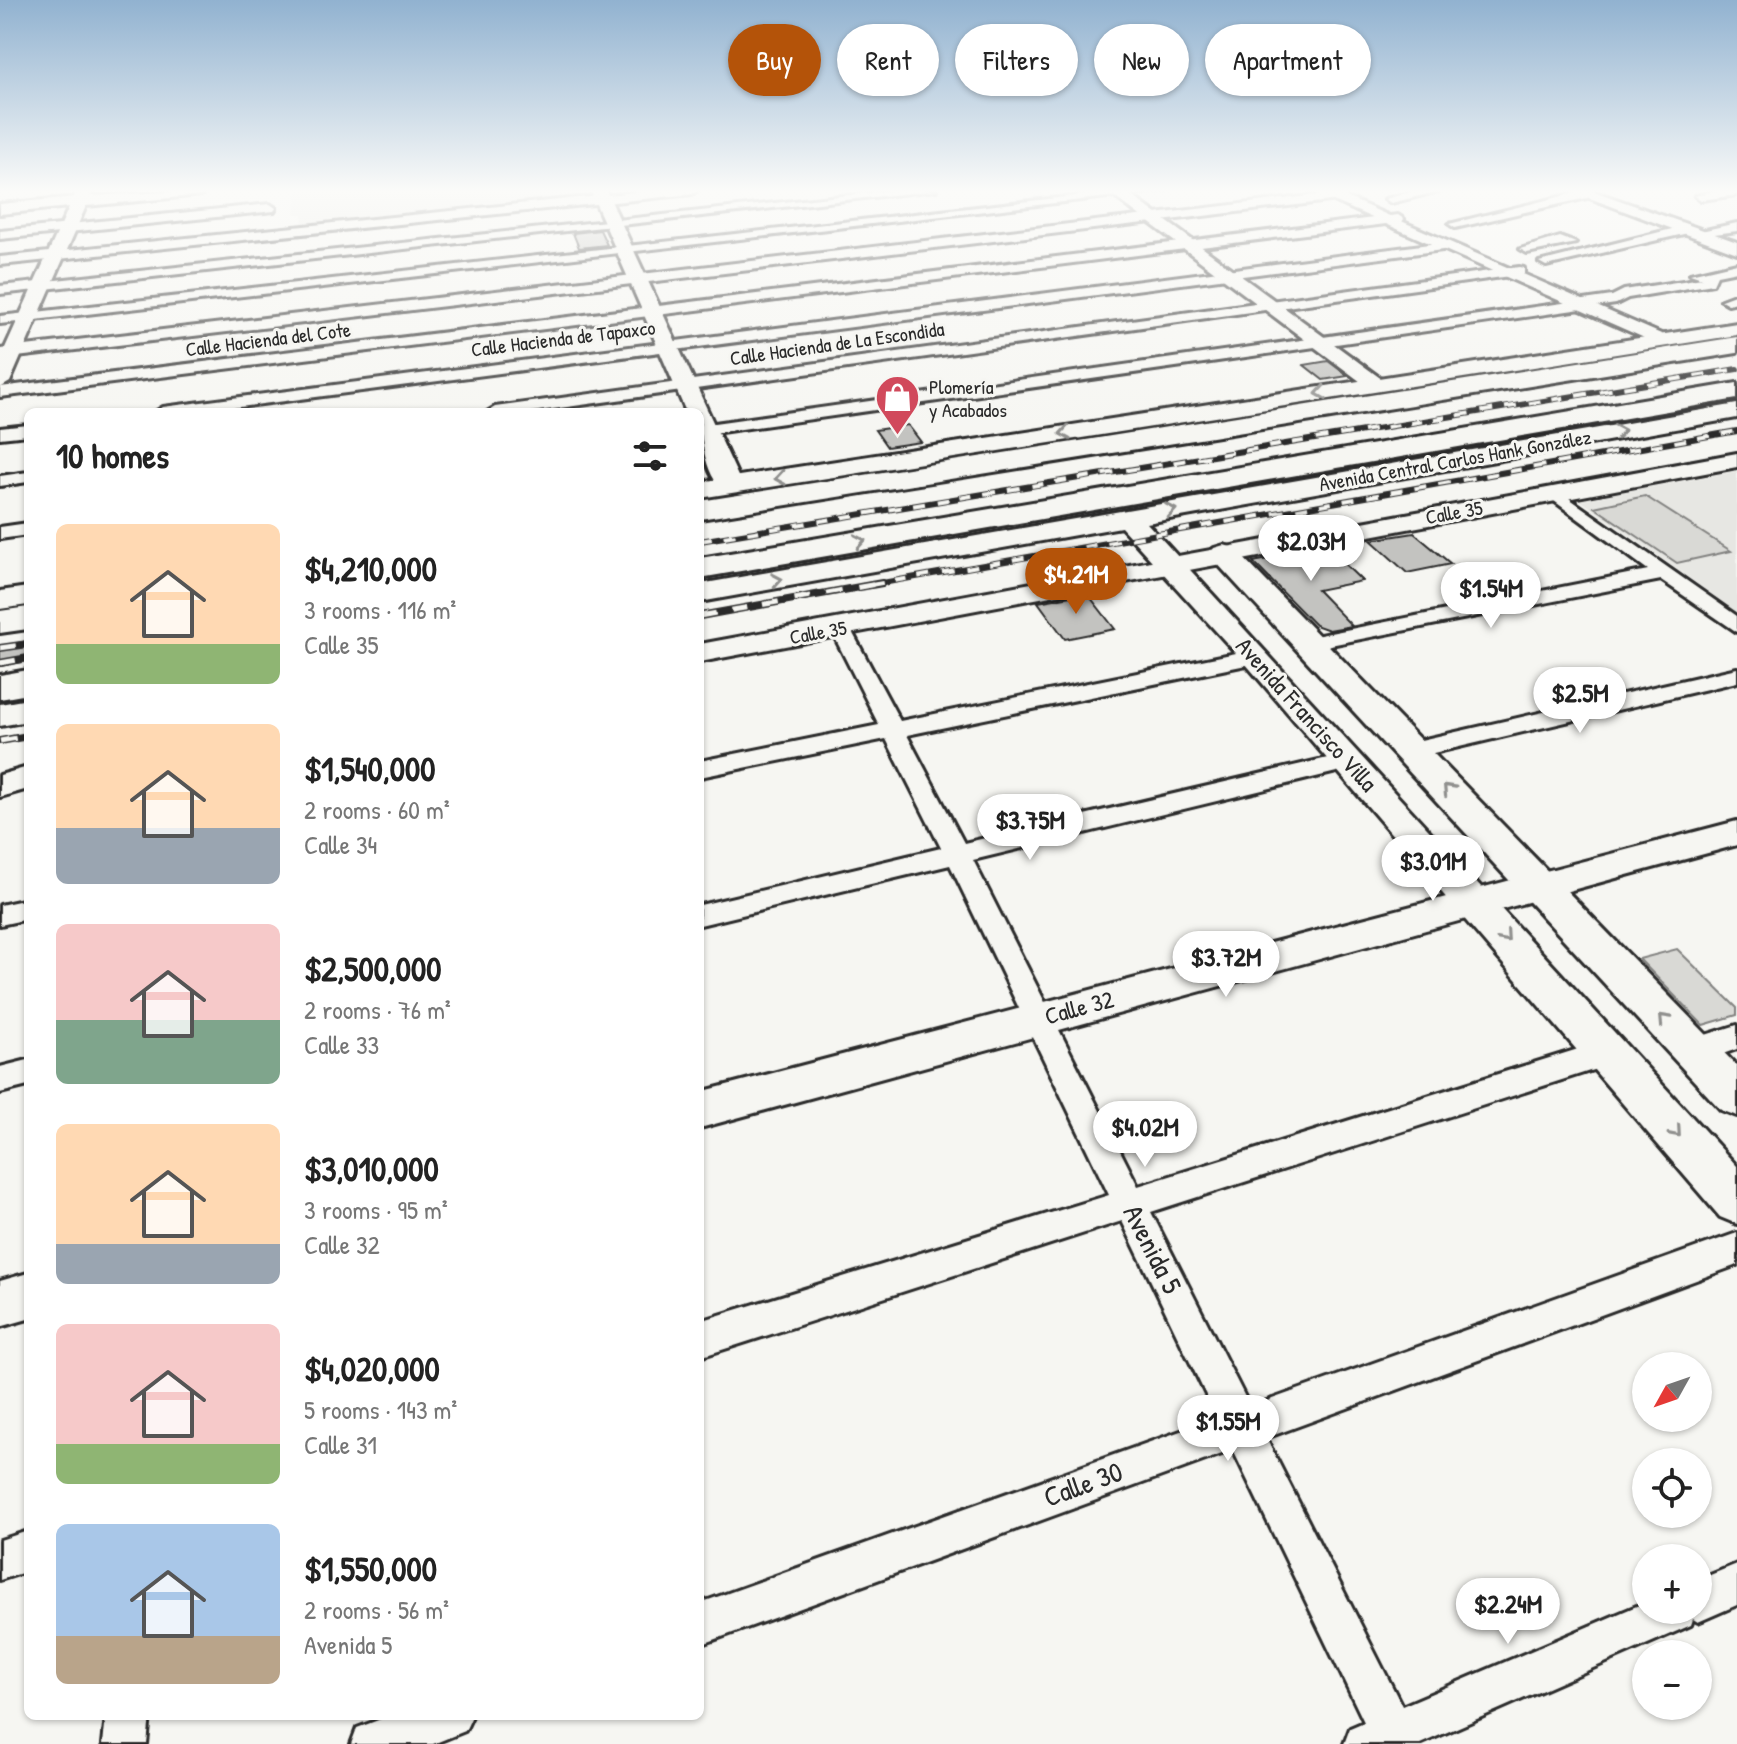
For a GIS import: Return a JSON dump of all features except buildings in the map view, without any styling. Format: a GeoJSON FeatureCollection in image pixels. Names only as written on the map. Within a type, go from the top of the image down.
{"type":"FeatureCollection","features":[{"type":"Feature","properties":{"kind":"highway"},"geometry":{"type":"LineString","coordinates":[[704,509],[1737,345]]}},
{"type":"Feature","properties":{"kind":"highway","name":"Avenida Central Carlos Hank González"},"geometry":{"type":"LineString","coordinates":[[704,567],[1737,391]]}},
{"type":"Feature","properties":{"kind":"highway"},"geometry":{"type":"LineString","coordinates":[[1277,470],[1564,441]]}},
{"type":"Feature","properties":{"kind":"highway"},"geometry":{"type":"LineString","coordinates":[[0,622],[24,619]]}},
{"type":"Feature","properties":{"kind":"highway"},"geometry":{"type":"LineString","coordinates":[[0,687],[24,683]]}},
{"type":"Feature","properties":{"kind":"main road"},"geometry":{"type":"LineString","coordinates":[[704,489],[1737,329]]}},
{"type":"Feature","properties":{"kind":"main road","name":"Avenida Central Carlos Hank González"},"geometry":{"type":"LineString","coordinates":[[704,592],[1737,411]]}},
{"type":"Feature","properties":{"kind":"main road","name":"Avenida Francisco Villa"},"geometry":{"type":"LineString","coordinates":[[1128,518],[1256,656],[1737,1201]]}},
{"type":"Feature","properties":{"kind":"main road","name":"Avenida Francisco Villa"},"geometry":{"type":"LineString","coordinates":[[1224,554],[1737,1096]]}},
{"type":"Feature","properties":{"kind":"main road"},"geometry":{"type":"LineString","coordinates":[[0,600],[24,597]]}},
{"type":"Feature","properties":{"kind":"main road"},"geometry":{"type":"LineString","coordinates":[[0,715],[24,711]]}},
{"type":"Feature","properties":{"kind":"street"},"geometry":{"type":"LineString","coordinates":[[0,382],[6,354],[29,317],[49,271]]}},
{"type":"Feature","properties":{"kind":"street"},"geometry":{"type":"LineString","coordinates":[[0,290],[170,271]]}},
{"type":"Feature","properties":{"kind":"street"},"geometry":{"type":"LineString","coordinates":[[0,320],[435,271]]}},
{"type":"Feature","properties":{"kind":"street"},"geometry":{"type":"LineString","coordinates":[[634,271],[694,408]]}},
{"type":"Feature","properties":{"kind":"street"},"geometry":{"type":"LineString","coordinates":[[6,354],[711,271]]}},
{"type":"Feature","properties":{"kind":"street","name":"Calle Hacienda del Cote"},"geometry":{"type":"LineString","coordinates":[[0,392],[978,271]]}},
{"type":"Feature","properties":{"kind":"street"},"geometry":{"type":"LineString","coordinates":[[1224,271],[1376,384]]}},
{"type":"Feature","properties":{"kind":"street","name":"Calle Hacienda de Tapaxco"},"geometry":{"type":"LineString","coordinates":[[194,408],[1247,271]]}},
{"type":"Feature","properties":{"kind":"street"},"geometry":{"type":"LineString","coordinates":[[704,421],[1616,300],[1622,294],[1708,281],[1711,271]]}},
{"type":"Feature","properties":{"kind":"street"},"geometry":{"type":"LineString","coordinates":[[1513,272],[1670,340]]}},
{"type":"Feature","properties":{"kind":"street","name":"Calle Hacienda de La Escondida"},"geometry":{"type":"LineString","coordinates":[[524,408],[1513,272]]}},
{"type":"Feature","properties":{"kind":"street"},"geometry":{"type":"LineString","coordinates":[[0,433],[24,430]]}},
{"type":"Feature","properties":{"kind":"street"},"geometry":{"type":"LineString","coordinates":[[704,430],[730,485]]}},
{"type":"Feature","properties":{"kind":"street","name":"Calle 35"},"geometry":{"type":"LineString","coordinates":[[704,652],[1737,460]]}},
{"type":"Feature","properties":{"kind":"street"},"geometry":{"type":"LineString","coordinates":[[0,481],[24,478]]}},
{"type":"Feature","properties":{"kind":"street"},"geometry":{"type":"LineString","coordinates":[[1556,494],[1737,626]]}},
{"type":"Feature","properties":{"kind":"street"},"geometry":{"type":"LineString","coordinates":[[0,533],[24,530]]}},
{"type":"Feature","properties":{"kind":"street"},"geometry":{"type":"LineString","coordinates":[[1310,643],[1664,573]]}},
{"type":"Feature","properties":{"kind":"street","name":"Avenida 5"},"geometry":{"type":"LineString","coordinates":[[840,628],[957,854],[1241,1426],[1386,1740]]}},
{"type":"Feature","properties":{"kind":"street"},"geometry":{"type":"LineString","coordinates":[[704,768],[1256,656]]}},
{"type":"Feature","properties":{"kind":"street"},"geometry":{"type":"LineString","coordinates":[[1412,750],[1737,675]]}},
{"type":"Feature","properties":{"kind":"street"},"geometry":{"type":"LineString","coordinates":[[704,914],[1349,761]]}},
{"type":"Feature","properties":{"kind":"street"},"geometry":{"type":"LineString","coordinates":[[0,778],[24,776]]}},
{"type":"Feature","properties":{"kind":"street"},"geometry":{"type":"LineString","coordinates":[[0,786],[24,777]]}},
{"type":"Feature","properties":{"kind":"street","name":"Calle 32"},"geometry":{"type":"LineString","coordinates":[[704,1109],[1473,901],[1540,887],[1737,833]]}},
{"type":"Feature","properties":{"kind":"street"},"geometry":{"type":"LineString","coordinates":[[0,915],[24,910]]}},
{"type":"Feature","properties":{"kind":"street"},"geometry":{"type":"LineString","coordinates":[[1694,1051],[1737,1037]]}},
{"type":"Feature","properties":{"kind":"street"},"geometry":{"type":"LineString","coordinates":[[704,1338],[1607,1053]]}},
{"type":"Feature","properties":{"kind":"street"},"geometry":{"type":"LineString","coordinates":[[0,1080],[24,1074]]}},
{"type":"Feature","properties":{"kind":"street","name":"Calle 30"},"geometry":{"type":"LineString","coordinates":[[704,1623],[1737,1249]]}},
{"type":"Feature","properties":{"kind":"street"},"geometry":{"type":"LineString","coordinates":[[0,1304],[24,1297]]}},
{"type":"Feature","properties":{"kind":"street"},"geometry":{"type":"LineString","coordinates":[[0,1560],[24,1552]]}},
{"type":"Feature","properties":{"kind":"street"},"geometry":{"type":"LineString","coordinates":[[1712,1595],[1737,1584]]}},
{"type":"Feature","properties":{"kind":"street"},"geometry":{"type":"LineString","coordinates":[[1386,1740],[1645,1624]]}},
{"type":"Feature","properties":{"kind":"street"},"geometry":{"type":"LineString","coordinates":[[125,1744],[128,1720]]}},
{"type":"Feature","properties":{"kind":"street"},"geometry":{"type":"LineString","coordinates":[[373,1744],[439,1720]]}},
{"type":"Feature","properties":{"kind":"shaded area"},"geometry":{"type":"Polygon","coordinates":[[[1737,471],[1737,612],[1580,500],[1737,471]]]}},
{"type":"Feature","properties":{"kind":"shaded area"},"geometry":{"type":"Polygon","coordinates":[[[1645,496],[1731,551],[1677,563],[1594,507],[1645,496]]]}},
{"type":"Feature","properties":{"kind":"shaded area"},"geometry":{"type":"Polygon","coordinates":[[[1677,949],[1737,1008],[1737,1015],[1703,1025],[1639,959],[1677,949]]]}},
{"type":"Feature","properties":{"kind":"railway"},"geometry":{"type":"LineString","coordinates":[[704,540],[1737,369]]}},
{"type":"Feature","properties":{"kind":"railway"},"geometry":{"type":"LineString","coordinates":[[871,585],[1737,431]]}},
{"type":"Feature","properties":{"kind":"railway"},"geometry":{"type":"LineString","coordinates":[[704,615],[882,583]]}},
{"type":"Feature","properties":{"kind":"railway"},"geometry":{"type":"LineString","coordinates":[[0,648],[24,645]]}},
{"type":"Feature","properties":{"kind":"railway"},"geometry":{"type":"LineString","coordinates":[[0,663],[24,659]]}},
{"type":"Feature","properties":{"kind":"railway"},"geometry":{"type":"LineString","coordinates":[[0,741],[24,737]]}},
{"type":"Feature","properties":{"kind":"place","name":"Plomería y Acabados"},"geometry":{"type":"Point","coordinates":[898,436]}}]}
